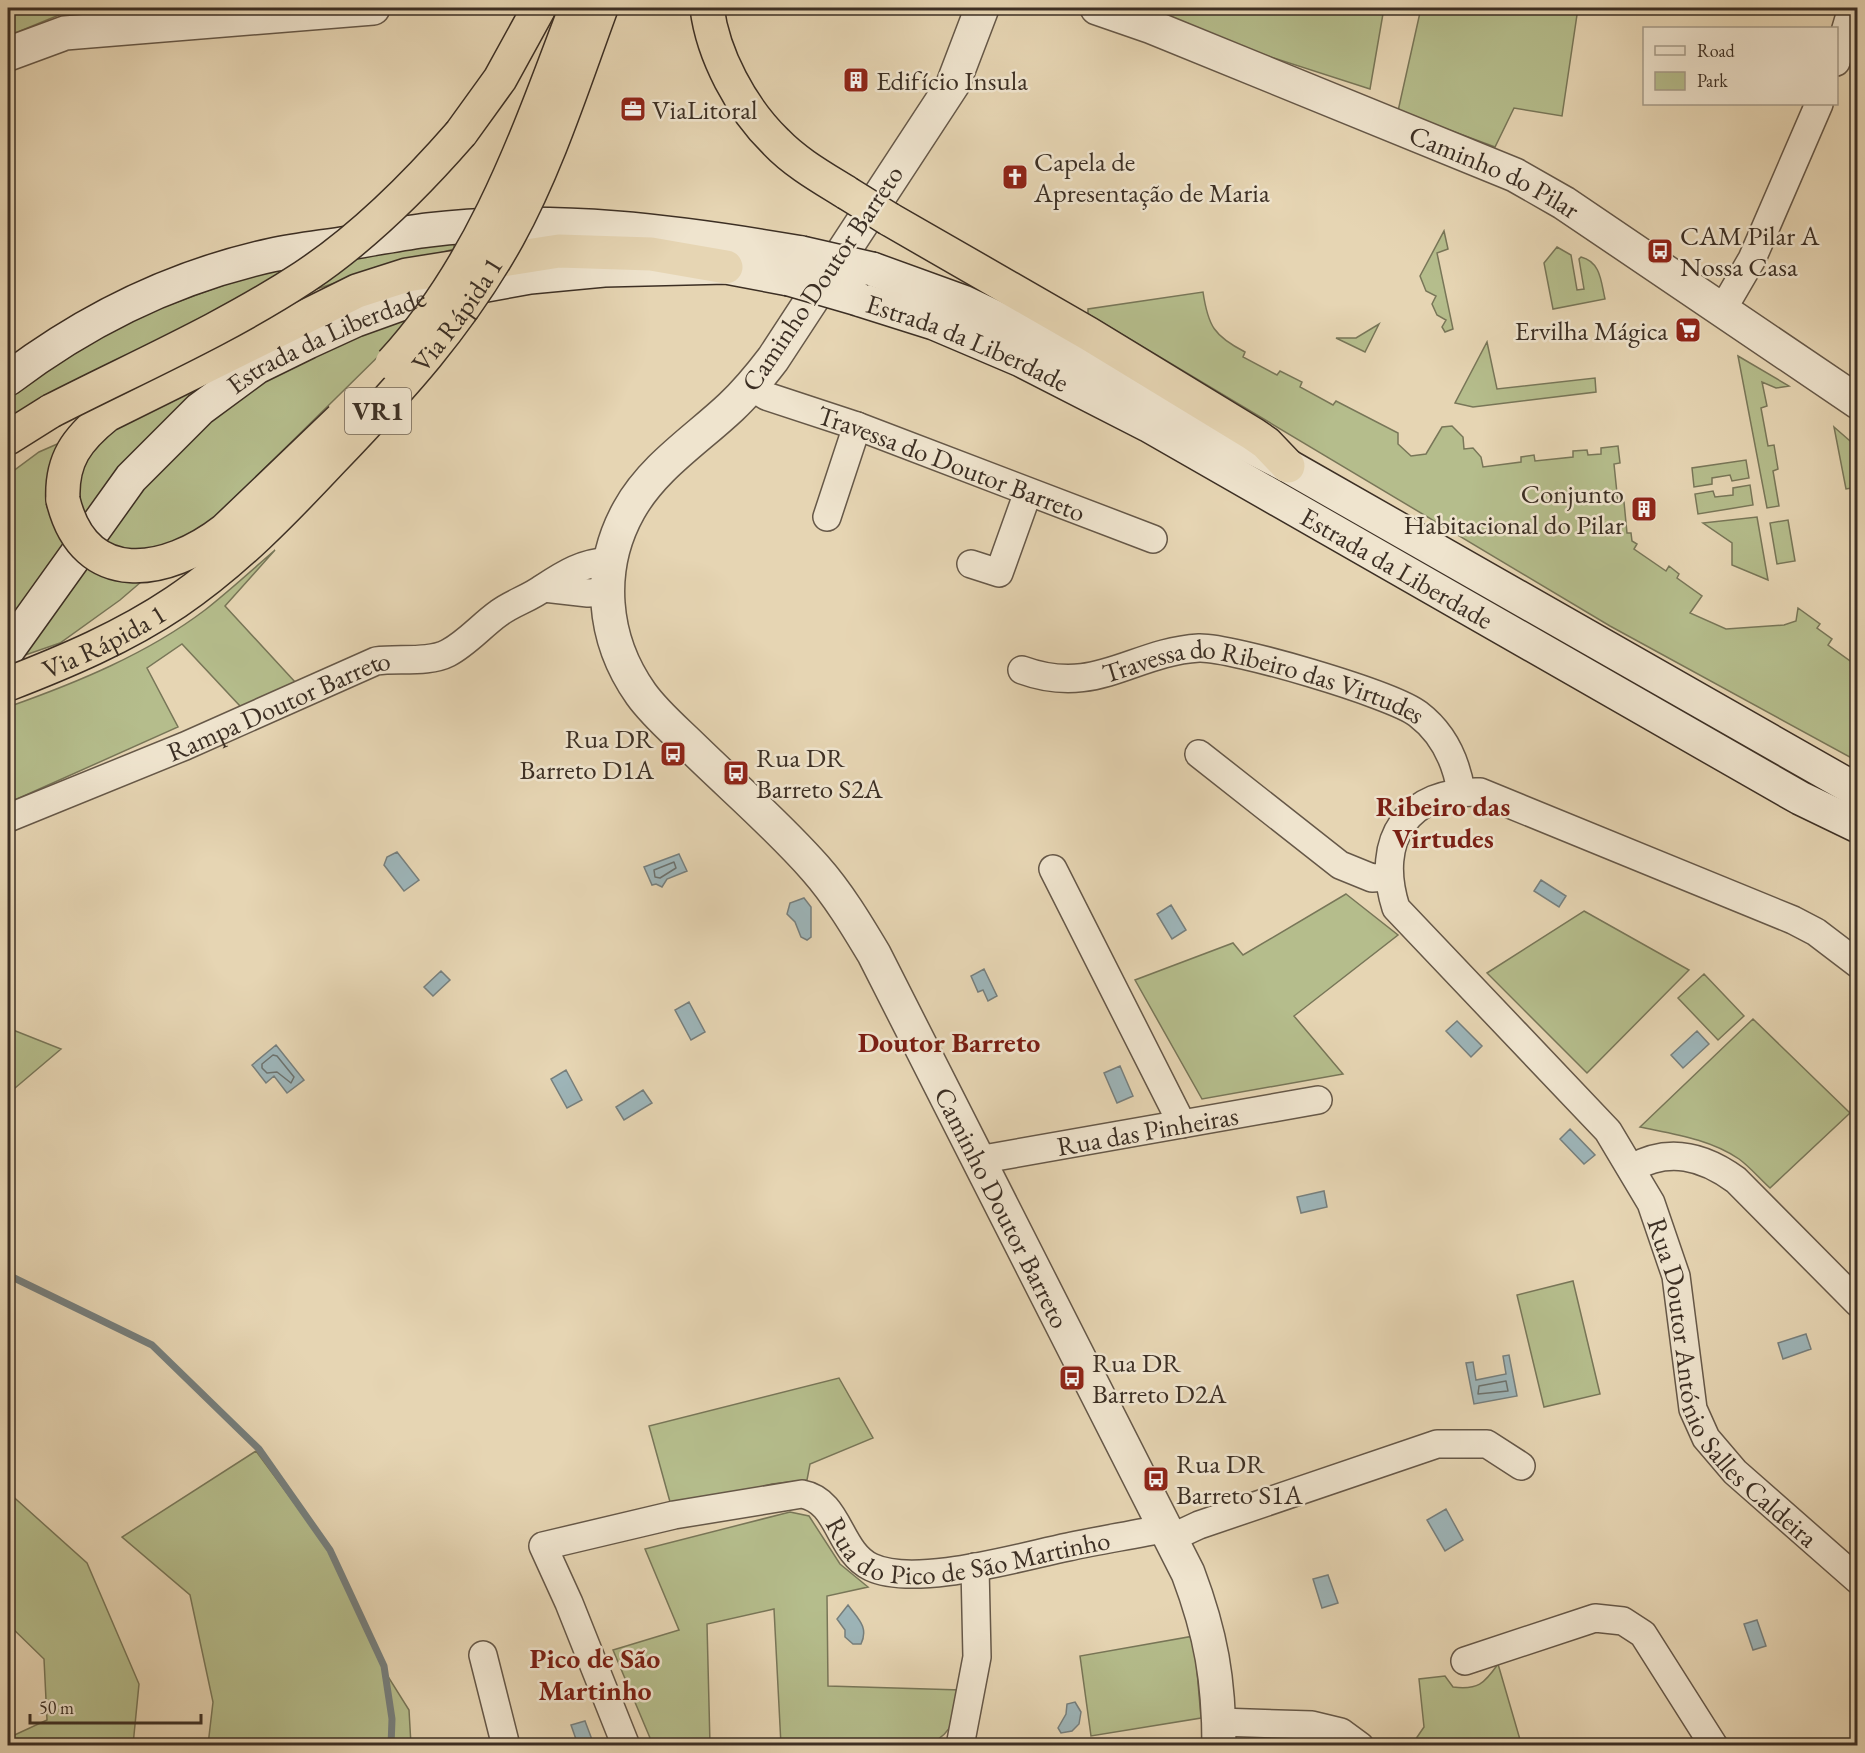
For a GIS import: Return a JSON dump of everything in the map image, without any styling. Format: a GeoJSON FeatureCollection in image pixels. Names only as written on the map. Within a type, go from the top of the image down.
{"type":"FeatureCollection","features":[{"type":"Feature","properties":{"kind":"highway"},"geometry":{"type":"LineString","coordinates":[[576,8],[496,209],[459,276],[406,348],[282,478],[207,543],[188,554],[154,566],[129,566],[106,558],[93,550],[73,528],[63,500],[62,480],[68,461],[90,429],[107,415],[357,291],[406,275],[559,251],[651,254],[726,267]]}},
{"type":"Feature","properties":{"kind":"highway","name":"Via Rápida 1"},"geometry":{"type":"LineString","coordinates":[[8,684],[90,650],[176,602],[221,567],[287,508],[421,365],[467,304],[509,234],[543,160],[601,8]]}},
{"type":"Feature","properties":{"kind":"highway"},"geometry":{"type":"LineString","coordinates":[[707,8],[719,55],[749,110],[776,142],[808,169],[889,219],[1089,334],[1253,434],[1266,443],[1288,466]]}},
{"type":"Feature","properties":{"kind":"highway"},"geometry":{"type":"LineString","coordinates":[[8,438],[51,411],[242,313],[304,277],[380,217],[429,170],[461,133],[500,79],[536,14]]}},
{"type":"Feature","properties":{"kind":"main road"},"geometry":{"type":"LineString","coordinates":[[8,54],[65,33],[374,8]]}},
{"type":"Feature","properties":{"kind":"main road","name":"Caminho Doutor Barreto"},"geometry":{"type":"LineString","coordinates":[[982,8],[953,84],[778,351],[752,387],[657,472],[642,490],[617,536],[609,576],[610,620],[618,654],[642,696],[807,859],[837,895],[874,954],[1188,1573],[1207,1623],[1214,1663],[1219,1734]]}},
{"type":"Feature","properties":{"kind":"main road","name":"Caminho do Pilar"},"geometry":{"type":"LineString","coordinates":[[1097,8],[1152,27],[1515,175],[1564,203],[1857,402]]}},
{"type":"Feature","properties":{"kind":"main road","name":"Estrada da Liberdade"},"geometry":{"type":"LineString","coordinates":[[8,380],[92,322],[164,289],[218,270],[272,255],[430,230],[530,225],[626,228],[705,236],[796,266],[858,299],[934,323],[1021,360],[1148,425],[1800,798],[1857,826]]}},
{"type":"Feature","properties":{"kind":"main road","name":"Estrada da Liberdade"},"geometry":{"type":"LineString","coordinates":[[8,650],[131,478],[200,409],[257,367],[356,320],[420,297],[564,273],[796,266],[872,269],[963,302],[1047,342],[1288,466],[1857,791]]}},
{"type":"Feature","properties":{"kind":"main road"},"geometry":{"type":"LineString","coordinates":[[1811,765],[1857,780]]}},
{"type":"Feature","properties":{"kind":"street"},"geometry":{"type":"LineString","coordinates":[[1838,55],[1852,8]]}},
{"type":"Feature","properties":{"kind":"street"},"geometry":{"type":"LineString","coordinates":[[1719,309],[1731,295],[1752,259],[1819,105]]}},
{"type":"Feature","properties":{"kind":"street","name":"Travessa do Doutor Barreto"},"geometry":{"type":"LineString","coordinates":[[752,387],[766,396],[857,426],[1153,539]]}},
{"type":"Feature","properties":{"kind":"street"},"geometry":{"type":"LineString","coordinates":[[827,517],[857,426]]}},
{"type":"Feature","properties":{"kind":"street"},"geometry":{"type":"LineString","coordinates":[[971,564],[999,573],[1028,492]]}},
{"type":"Feature","properties":{"kind":"street","name":"Rampa Doutor Barreto"},"geometry":{"type":"LineString","coordinates":[[8,818],[185,746],[375,661],[399,657],[421,659],[449,652],[500,611],[544,588],[563,573],[588,562],[609,576]]}},
{"type":"Feature","properties":{"kind":"street","name":"Travessa do Ribeiro das Virtudes"},"geometry":{"type":"LineString","coordinates":[[1022,670],[1050,679],[1083,679],[1108,674],[1176,651],[1199,648],[1232,651],[1386,698],[1417,713],[1435,730],[1447,748],[1457,771],[1461,791]]}},
{"type":"Feature","properties":{"kind":"street"},"geometry":{"type":"LineString","coordinates":[[1199,754],[1340,865],[1372,878],[1388,877]]}},
{"type":"Feature","properties":{"kind":"street","name":"Rua Doutor António Salles Caldeira"},"geometry":{"type":"LineString","coordinates":[[1857,964],[1816,932],[1793,920],[1498,797],[1480,792],[1461,791],[1445,794],[1420,806],[1403,820],[1395,834],[1388,877],[1396,908],[1608,1131],[1651,1203],[1676,1276],[1693,1409],[1706,1438],[1735,1472],[1857,1580]]}},
{"type":"Feature","properties":{"kind":"street"},"geometry":{"type":"LineString","coordinates":[[1053,869],[1182,1124]]}},
{"type":"Feature","properties":{"kind":"street","name":"Rua das Pinheiras"},"geometry":{"type":"LineString","coordinates":[[978,1160],[1318,1101]]}},
{"type":"Feature","properties":{"kind":"street"},"geometry":{"type":"LineString","coordinates":[[1632,1168],[1662,1156],[1700,1159],[1715,1165],[1736,1180],[1857,1303]]}},
{"type":"Feature","properties":{"kind":"street","name":"Rua do Pico de São Martinho"},"geometry":{"type":"LineString","coordinates":[[626,1746],[569,1603],[543,1546],[674,1515],[802,1494],[812,1496],[824,1504],[859,1559],[875,1569],[906,1574],[945,1572],[1169,1533],[1437,1444],[1487,1444],[1521,1466]]}},
{"type":"Feature","properties":{"kind":"street"},"geometry":{"type":"LineString","coordinates":[[960,1746],[977,1657],[975,1567]]}},
{"type":"Feature","properties":{"kind":"street"},"geometry":{"type":"LineString","coordinates":[[1465,1661],[1595,1618],[1623,1622],[1643,1634],[1714,1746]]}},
{"type":"Feature","properties":{"kind":"street"},"geometry":{"type":"LineString","coordinates":[[483,1655],[506,1746]]}},
{"type":"Feature","properties":{"kind":"street"},"geometry":{"type":"LineString","coordinates":[[1219,1734],[1312,1725],[1341,1732],[1360,1746]]}},
{"type":"Feature","properties":{"kind":"green space"},"geometry":{"type":"Polygon","coordinates":[[[8,8],[60,8],[64,13],[8,36],[8,8]]]}},
{"type":"Feature","properties":{"kind":"green space"},"geometry":{"type":"Polygon","coordinates":[[[1119,8],[1384,8],[1370,89],[1119,8]]]}},
{"type":"Feature","properties":{"kind":"green space"},"geometry":{"type":"Polygon","coordinates":[[[1421,8],[1578,8],[1562,116],[1514,108],[1495,147],[1398,111],[1421,8]]]}},
{"type":"Feature","properties":{"kind":"green space"},"geometry":{"type":"Polygon","coordinates":[[[1444,231],[1448,249],[1437,253],[1453,329],[1445,332],[1442,327],[1446,320],[1437,315],[1432,304],[1436,296],[1426,291],[1420,276],[1444,231]]]}},
{"type":"Feature","properties":{"kind":"green space"},"geometry":{"type":"Polygon","coordinates":[[[454,240],[454,249],[347,279],[161,340],[8,421],[8,399],[86,343],[147,313],[254,274],[454,240]]]}},
{"type":"Feature","properties":{"kind":"green space"},"geometry":{"type":"Polygon","coordinates":[[[1557,247],[1571,255],[1577,290],[1584,289],[1579,259],[1581,257],[1593,263],[1601,280],[1605,299],[1553,309],[1544,263],[1557,247]]]}},
{"type":"Feature","properties":{"kind":"green space"},"geometry":{"type":"Polygon","coordinates":[[[1203,292],[1207,313],[1214,329],[1226,341],[1245,352],[1243,357],[1277,375],[1280,371],[1302,382],[1300,387],[1333,405],[1336,401],[1398,433],[1398,444],[1411,456],[1426,454],[1442,427],[1452,426],[1463,437],[1464,449],[1473,448],[1481,457],[1483,467],[1521,462],[1521,457],[1534,455],[1535,461],[1573,457],[1573,451],[1587,450],[1588,455],[1601,454],[1601,448],[1618,446],[1620,463],[1614,464],[1618,503],[1624,502],[1627,533],[1631,533],[1632,541],[1637,544],[1634,549],[1666,571],[1669,566],[1679,574],[1677,578],[1702,596],[1690,613],[1726,629],[1784,625],[1796,621],[1798,608],[1820,624],[1817,628],[1832,639],[1828,645],[1857,666],[1857,761],[1610,626],[1088,314],[1088,309],[1203,292]]]}},
{"type":"Feature","properties":{"kind":"green space"},"geometry":{"type":"Polygon","coordinates":[[[421,305],[403,332],[204,528],[120,600],[60,643],[8,661],[8,475],[39,452],[270,351],[421,305]]]}},
{"type":"Feature","properties":{"kind":"green space"},"geometry":{"type":"Polygon","coordinates":[[[1379,324],[1365,352],[1336,338],[1356,338],[1379,324]]]}},
{"type":"Feature","properties":{"kind":"green space"},"geometry":{"type":"Polygon","coordinates":[[[1487,342],[1497,389],[1595,378],[1596,392],[1473,407],[1455,403],[1487,342]]]}},
{"type":"Feature","properties":{"kind":"green space"},"geometry":{"type":"Polygon","coordinates":[[[1738,356],[1789,386],[1776,388],[1762,382],[1767,406],[1761,408],[1768,446],[1774,445],[1778,469],[1773,471],[1779,506],[1767,508],[1738,356]]]}},
{"type":"Feature","properties":{"kind":"green space"},"geometry":{"type":"Polygon","coordinates":[[[1834,427],[1857,447],[1857,487],[1846,489],[1834,427]]]}},
{"type":"Feature","properties":{"kind":"green space"},"geometry":{"type":"Polygon","coordinates":[[[1746,460],[1749,478],[1732,481],[1730,475],[1712,478],[1712,484],[1694,487],[1692,468],[1746,460]]]}},
{"type":"Feature","properties":{"kind":"green space"},"geometry":{"type":"Polygon","coordinates":[[[1750,485],[1753,505],[1698,514],[1695,494],[1713,491],[1715,497],[1733,495],[1733,488],[1750,485]]]}},
{"type":"Feature","properties":{"kind":"green space"},"geometry":{"type":"Polygon","coordinates":[[[1757,517],[1768,580],[1732,565],[1732,543],[1703,523],[1757,517]]]}},
{"type":"Feature","properties":{"kind":"green space"},"geometry":{"type":"Polygon","coordinates":[[[1788,520],[1795,561],[1777,564],[1770,523],[1788,520]]]}},
{"type":"Feature","properties":{"kind":"green space"},"geometry":{"type":"Polygon","coordinates":[[[275,550],[225,606],[296,683],[241,707],[182,644],[147,668],[178,727],[8,803],[8,707],[110,666],[183,626],[232,588],[275,550]]]}},
{"type":"Feature","properties":{"kind":"green space"},"geometry":{"type":"Polygon","coordinates":[[[1346,894],[1398,935],[1294,1016],[1343,1074],[1202,1099],[1135,980],[1233,943],[1243,955],[1346,894]]]}},
{"type":"Feature","properties":{"kind":"green space"},"geometry":{"type":"Polygon","coordinates":[[[1584,911],[1689,970],[1587,1073],[1487,973],[1584,911]]]}},
{"type":"Feature","properties":{"kind":"green space"},"geometry":{"type":"Polygon","coordinates":[[[1704,974],[1744,1016],[1718,1040],[1678,998],[1704,974]]]}},
{"type":"Feature","properties":{"kind":"green space"},"geometry":{"type":"Polygon","coordinates":[[[1753,1019],[1850,1113],[1770,1188],[1739,1159],[1728,1152],[1691,1138],[1640,1127],[1753,1019]]]}},
{"type":"Feature","properties":{"kind":"green space"},"geometry":{"type":"Polygon","coordinates":[[[8,1028],[61,1049],[8,1094],[8,1028]]]}},
{"type":"Feature","properties":{"kind":"green space"},"geometry":{"type":"Polygon","coordinates":[[[1573,1281],[1600,1394],[1544,1407],[1517,1295],[1573,1281]]]}},
{"type":"Feature","properties":{"kind":"green space"},"geometry":{"type":"Polygon","coordinates":[[[839,1378],[873,1438],[810,1464],[807,1480],[772,1484],[672,1509],[649,1426],[839,1378]]]}},
{"type":"Feature","properties":{"kind":"green space"},"geometry":{"type":"Polygon","coordinates":[[[256,1451],[329,1550],[382,1667],[409,1710],[411,1745],[208,1745],[213,1702],[190,1595],[122,1537],[256,1451]]]}},
{"type":"Feature","properties":{"kind":"green space"},"geometry":{"type":"Polygon","coordinates":[[[8,1492],[87,1563],[139,1684],[133,1745],[8,1745],[8,1738],[47,1720],[44,1659],[8,1624],[8,1492]]]}},
{"type":"Feature","properties":{"kind":"green space"},"geometry":{"type":"Polygon","coordinates":[[[790,1512],[809,1516],[840,1564],[868,1587],[827,1596],[828,1686],[961,1690],[954,1718],[947,1732],[941,1737],[922,1746],[781,1745],[774,1609],[707,1624],[710,1745],[653,1745],[613,1650],[679,1630],[645,1549],[790,1512]]]}},
{"type":"Feature","properties":{"kind":"green space"},"geometry":{"type":"Polygon","coordinates":[[[1194,1636],[1201,1718],[1091,1736],[1080,1656],[1194,1636]]]}},
{"type":"Feature","properties":{"kind":"green space"},"geometry":{"type":"Polygon","coordinates":[[[1498,1664],[1521,1743],[1411,1746],[1424,1727],[1419,1679],[1445,1676],[1453,1687],[1475,1686],[1484,1681],[1498,1664]]]}},
{"type":"Feature","properties":{"kind":"water"},"geometry":{"type":"Polygon","coordinates":[[[397,852],[419,880],[404,891],[384,865],[387,857],[397,852]]]}},
{"type":"Feature","properties":{"kind":"water"},"geometry":{"type":"Polygon","coordinates":[[[679,854],[687,871],[667,879],[662,887],[652,885],[644,867],[679,854]]]}},
{"type":"Feature","properties":{"kind":"water"},"geometry":{"type":"Polygon","coordinates":[[[1541,880],[1566,896],[1559,907],[1534,891],[1541,880]]]}},
{"type":"Feature","properties":{"kind":"water"},"geometry":{"type":"Polygon","coordinates":[[[804,898],[811,907],[811,937],[807,940],[801,937],[795,922],[787,914],[790,903],[804,898]]]}},
{"type":"Feature","properties":{"kind":"water"},"geometry":{"type":"Polygon","coordinates":[[[1171,905],[1186,930],[1172,939],[1157,914],[1171,905]]]}},
{"type":"Feature","properties":{"kind":"water"},"geometry":{"type":"Polygon","coordinates":[[[984,969],[997,996],[988,1001],[983,990],[978,992],[971,976],[984,969]]]}},
{"type":"Feature","properties":{"kind":"water"},"geometry":{"type":"Polygon","coordinates":[[[441,971],[450,980],[433,996],[424,987],[441,971]]]}},
{"type":"Feature","properties":{"kind":"water"},"geometry":{"type":"Polygon","coordinates":[[[689,1002],[705,1032],[691,1040],[675,1010],[689,1002]]]}},
{"type":"Feature","properties":{"kind":"water"},"geometry":{"type":"Polygon","coordinates":[[[1457,1021],[1482,1046],[1471,1057],[1446,1031],[1457,1021]]]}},
{"type":"Feature","properties":{"kind":"water"},"geometry":{"type":"Polygon","coordinates":[[[1697,1031],[1709,1044],[1683,1068],[1671,1055],[1697,1031]]]}},
{"type":"Feature","properties":{"kind":"water"},"geometry":{"type":"Polygon","coordinates":[[[276,1045],[304,1080],[287,1093],[274,1076],[266,1083],[252,1065],[276,1045]]]}},
{"type":"Feature","properties":{"kind":"water"},"geometry":{"type":"Polygon","coordinates":[[[1120,1066],[1133,1096],[1117,1103],[1104,1073],[1120,1066]]]}},
{"type":"Feature","properties":{"kind":"water"},"geometry":{"type":"Polygon","coordinates":[[[566,1070],[582,1100],[567,1108],[551,1079],[566,1070]]]}},
{"type":"Feature","properties":{"kind":"water"},"geometry":{"type":"Polygon","coordinates":[[[643,1090],[652,1103],[624,1120],[616,1107],[643,1090]]]}},
{"type":"Feature","properties":{"kind":"water"},"geometry":{"type":"Polygon","coordinates":[[[1570,1129],[1595,1155],[1584,1164],[1560,1139],[1570,1129]]]}},
{"type":"Feature","properties":{"kind":"water"},"geometry":{"type":"Polygon","coordinates":[[[1324,1191],[1327,1207],[1301,1213],[1297,1197],[1324,1191]]]}},
{"type":"Feature","properties":{"kind":"water"},"geometry":{"type":"Polygon","coordinates":[[[1806,1334],[1811,1349],[1783,1359],[1778,1343],[1806,1334]]]}},
{"type":"Feature","properties":{"kind":"water"},"geometry":{"type":"Polygon","coordinates":[[[1509,1355],[1517,1396],[1474,1404],[1466,1363],[1473,1362],[1476,1380],[1506,1374],[1503,1356],[1509,1355]]]}},
{"type":"Feature","properties":{"kind":"water"},"geometry":{"type":"Polygon","coordinates":[[[1446,1509],[1463,1540],[1445,1551],[1427,1520],[1446,1509]]]}},
{"type":"Feature","properties":{"kind":"water"},"geometry":{"type":"Polygon","coordinates":[[[1328,1575],[1338,1603],[1322,1608],[1313,1579],[1328,1575]]]}},
{"type":"Feature","properties":{"kind":"water"},"geometry":{"type":"Polygon","coordinates":[[[848,1605],[863,1628],[861,1644],[853,1644],[845,1637],[845,1630],[837,1619],[848,1605]]]}},
{"type":"Feature","properties":{"kind":"water"},"geometry":{"type":"Polygon","coordinates":[[[1757,1620],[1766,1646],[1753,1650],[1744,1624],[1757,1620]]]}},
{"type":"Feature","properties":{"kind":"water"},"geometry":{"type":"Polygon","coordinates":[[[1075,1702],[1081,1712],[1079,1724],[1072,1731],[1061,1733],[1058,1728],[1066,1714],[1067,1704],[1075,1702]]]}},
{"type":"Feature","properties":{"kind":"water"},"geometry":{"type":"Polygon","coordinates":[[[585,1721],[594,1745],[578,1745],[571,1725],[585,1721]]]}},
{"type":"Feature","properties":{"kind":"waterway"},"geometry":{"type":"LineString","coordinates":[[8,1275],[152,1345],[259,1449],[330,1550],[384,1666],[392,1719],[391,1746]]}},
{"type":"Feature","properties":{"kind":"place","name":"Edifício Insula"},"geometry":{"type":"Point","coordinates":[856,80]}},
{"type":"Feature","properties":{"kind":"place","name":"ViaLitoral"},"geometry":{"type":"Point","coordinates":[633,109]}},
{"type":"Feature","properties":{"kind":"place","name":"Capela de Apresentação de Maria"},"geometry":{"type":"Point","coordinates":[1015,177]}},
{"type":"Feature","properties":{"kind":"place","name":"CAM Pilar A Nossa Casa"},"geometry":{"type":"Point","coordinates":[1660,251]}},
{"type":"Feature","properties":{"kind":"place","name":"Ervilha Mágica"},"geometry":{"type":"Point","coordinates":[1688,330]}},
{"type":"Feature","properties":{"kind":"place","name":"Conjunto Habitacional do Pilar"},"geometry":{"type":"Point","coordinates":[1644,509]}},
{"type":"Feature","properties":{"kind":"place","name":"Rua DR Barreto D1A"},"geometry":{"type":"Point","coordinates":[673,754]}},
{"type":"Feature","properties":{"kind":"place","name":"Rua DR Barreto S2A"},"geometry":{"type":"Point","coordinates":[736,773]}},
{"type":"Feature","properties":{"kind":"place","name":"Rua DR Barreto D2A"},"geometry":{"type":"Point","coordinates":[1072,1378]}},
{"type":"Feature","properties":{"kind":"place","name":"Rua DR Barreto S1A"},"geometry":{"type":"Point","coordinates":[1156,1479]}},
{"type":"Feature","properties":{"kind":"district","name":"Ribeiro das Virtudes"},"geometry":{"type":"Point","coordinates":[1443,822]}},
{"type":"Feature","properties":{"kind":"district","name":"Doutor Barreto"},"geometry":{"type":"Point","coordinates":[949,1042]}},
{"type":"Feature","properties":{"kind":"district","name":"Pico de São Martinho"},"geometry":{"type":"Point","coordinates":[595,1674]}}]}
